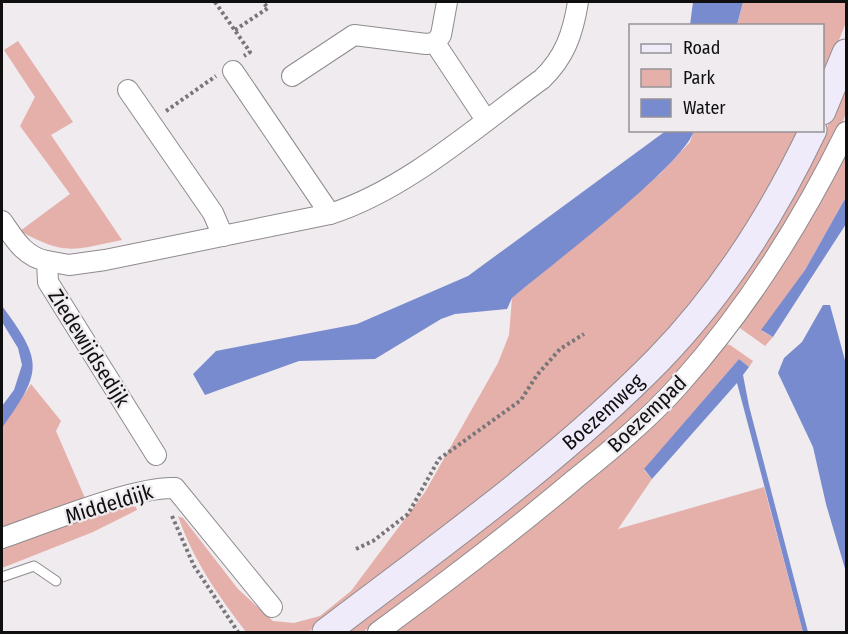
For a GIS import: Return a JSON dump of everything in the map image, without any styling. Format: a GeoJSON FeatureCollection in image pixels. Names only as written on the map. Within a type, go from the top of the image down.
{"type":"FeatureCollection","features":[{"type":"Feature","properties":{"kind":"main road"},"geometry":{"type":"LineString","coordinates":[[824,106],[846,53]]}},
{"type":"Feature","properties":{"kind":"main road","name":"Boezemweg"},"geometry":{"type":"LineString","coordinates":[[326,633],[589,427],[660,357],[715,292],[761,226],[812,132]]}},
{"type":"Feature","properties":{"kind":"street"},"geometry":{"type":"LineString","coordinates":[[292,76],[354,35],[426,44],[435,43],[441,35],[447,2]]}},
{"type":"Feature","properties":{"kind":"street"},"geometry":{"type":"LineString","coordinates":[[47,261],[69,265],[105,260],[330,214],[359,204],[393,186],[542,79],[556,66],[575,25],[578,2]]}},
{"type":"Feature","properties":{"kind":"street"},"geometry":{"type":"LineString","coordinates":[[435,43],[486,120]]}},
{"type":"Feature","properties":{"kind":"street"},"geometry":{"type":"LineString","coordinates":[[230,68],[330,214]]}},
{"type":"Feature","properties":{"kind":"street"},"geometry":{"type":"LineString","coordinates":[[128,90],[213,213],[223,236]]}},
{"type":"Feature","properties":{"kind":"street","name":"Boezempad"},"geometry":{"type":"LineString","coordinates":[[378,633],[507,536],[629,435],[678,386],[723,332],[769,269],[820,185],[846,132]]}},
{"type":"Feature","properties":{"kind":"street","name":"Ziedewijdsedijk"},"geometry":{"type":"LineString","coordinates":[[2,221],[22,249],[39,260],[47,261],[48,282],[156,455]]}},
{"type":"Feature","properties":{"kind":"street"},"geometry":{"type":"LineString","coordinates":[[164,488],[175,489],[272,607]]}},
{"type":"Feature","properties":{"kind":"street","name":"Middeldijk"},"geometry":{"type":"LineString","coordinates":[[2,538],[128,496],[164,488]]}},
{"type":"Feature","properties":{"kind":"lane"},"geometry":{"type":"LineString","coordinates":[[2,577],[34,566],[56,581]]}},
{"type":"Feature","properties":{"kind":"path"},"geometry":{"type":"LineString","coordinates":[[150,122],[250,52],[215,2]]}},
{"type":"Feature","properties":{"kind":"path"},"geometry":{"type":"LineString","coordinates":[[235,30],[268,8],[263,2]]}},
{"type":"Feature","properties":{"kind":"path"},"geometry":{"type":"LineString","coordinates":[[356,549],[373,541],[408,514],[439,459],[521,400],[537,375],[560,349],[584,334]]}},
{"type":"Feature","properties":{"kind":"path","name":"Middeldijk"},"geometry":{"type":"LineString","coordinates":[[164,488],[175,525],[194,566],[238,633]]}},
{"type":"Feature","properties":{"kind":"green space"},"geometry":{"type":"Polygon","coordinates":[[[743,2],[846,2],[846,22],[824,79],[824,24],[738,24],[743,2]]]}},
{"type":"Feature","properties":{"kind":"green space"},"geometry":{"type":"Polygon","coordinates":[[[18,41],[73,122],[51,135],[122,240],[70,249],[48,244],[20,231],[70,194],[20,126],[35,97],[4,50],[18,41]]]}},
{"type":"Feature","properties":{"kind":"green space"},"geometry":{"type":"Polygon","coordinates":[[[846,83],[846,113],[839,131],[794,212],[762,264],[726,314],[669,380],[587,458],[499,530],[363,632],[343,632],[598,433],[826,130],[846,83]]]}},
{"type":"Feature","properties":{"kind":"green space"},"geometry":{"type":"Polygon","coordinates":[[[694,132],[800,132],[753,217],[702,291],[645,356],[564,432],[308,632],[246,632],[207,577],[178,516],[183,518],[238,589],[273,621],[294,623],[320,616],[351,591],[425,492],[498,363],[509,335],[512,298],[660,174],[690,142],[694,132]]]}},
{"type":"Feature","properties":{"kind":"green space"},"geometry":{"type":"Polygon","coordinates":[[[846,151],[846,197],[805,270],[762,331],[773,337],[765,346],[737,326],[804,229],[846,151]]]}},
{"type":"Feature","properties":{"kind":"green space"},"geometry":{"type":"Polygon","coordinates":[[[723,344],[730,345],[753,361],[749,367],[739,359],[644,470],[652,479],[618,529],[764,487],[803,632],[389,632],[723,344]]]}},
{"type":"Feature","properties":{"kind":"green space"},"geometry":{"type":"Polygon","coordinates":[[[31,384],[61,421],[56,431],[85,498],[2,527],[2,428],[31,384]]]}},
{"type":"Feature","properties":{"kind":"green space"},"geometry":{"type":"Polygon","coordinates":[[[125,504],[136,507],[137,510],[93,532],[2,568],[2,546],[125,504]]]}},
{"type":"Feature","properties":{"kind":"water"},"geometry":{"type":"Polygon","coordinates":[[[693,2],[743,2],[737,24],[690,24],[693,2]]]}},
{"type":"Feature","properties":{"kind":"water"},"geometry":{"type":"Polygon","coordinates":[[[664,132],[693,132],[666,168],[612,216],[512,298],[507,309],[455,314],[441,319],[375,359],[299,361],[205,395],[193,374],[216,351],[357,324],[468,276],[664,132]]]}},
{"type":"Feature","properties":{"kind":"water"},"geometry":{"type":"Polygon","coordinates":[[[846,197],[846,224],[773,337],[761,330],[805,270],[846,197]]]}},
{"type":"Feature","properties":{"kind":"water"},"geometry":{"type":"Polygon","coordinates":[[[823,305],[830,305],[846,364],[846,572],[826,504],[813,447],[778,373],[784,358],[802,342],[823,305]]]}},
{"type":"Feature","properties":{"kind":"water"},"geometry":{"type":"Polygon","coordinates":[[[2,306],[25,341],[31,354],[33,367],[31,380],[25,393],[2,428],[2,406],[14,390],[22,365],[18,348],[2,322],[2,306]]]}},
{"type":"Feature","properties":{"kind":"water"},"geometry":{"type":"Polygon","coordinates":[[[739,359],[749,367],[743,375],[749,406],[808,632],[803,632],[737,383],[652,479],[644,469],[739,359]]]}}]}
